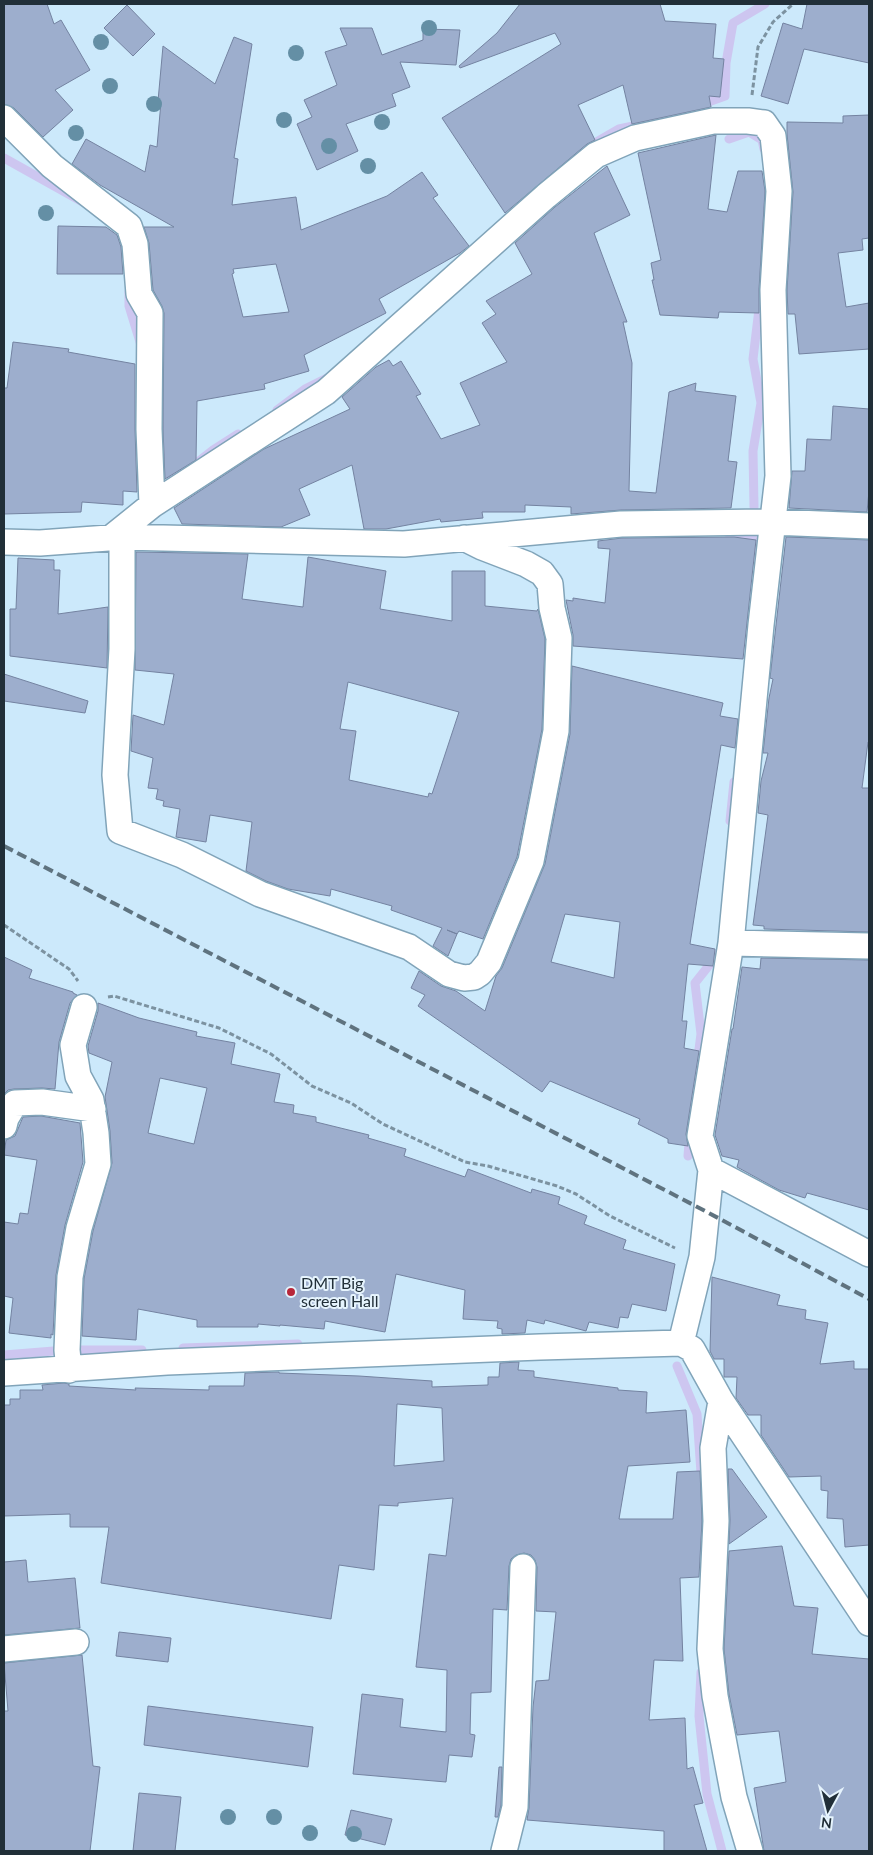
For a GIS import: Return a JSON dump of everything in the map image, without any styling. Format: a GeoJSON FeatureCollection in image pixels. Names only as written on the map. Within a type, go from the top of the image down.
{"type":"FeatureCollection","features":[{"type":"Feature","properties":{"kind":"street"},"geometry":{"type":"LineString","coordinates":[[4,118],[52,166],[129,226],[135,244],[139,294],[150,313],[149,429],[152,505]]}},
{"type":"Feature","properties":{"kind":"street"},"geometry":{"type":"LineString","coordinates":[[117,537],[152,505],[326,392],[546,196],[596,154],[635,138],[712,121],[748,120],[764,123],[773,136],[779,192],[773,290],[778,476],[761,625],[731,943],[700,1136],[711,1170],[702,1257],[681,1343]]}},
{"type":"Feature","properties":{"kind":"street"},"geometry":{"type":"LineString","coordinates":[[4,542],[40,543],[117,537],[404,544],[621,524],[772,522],[869,526]]}},
{"type":"Feature","properties":{"kind":"street"},"geometry":{"type":"LineString","coordinates":[[117,537],[122,649],[115,775],[120,831],[182,855],[260,894],[409,947],[449,974],[464,978],[474,977],[489,962],[531,861],[556,731],[559,638],[552,608],[550,584],[542,573],[526,564],[482,548],[464,538]]}},
{"type":"Feature","properties":{"kind":"street"},"geometry":{"type":"LineString","coordinates":[[731,943],[869,946]]}},
{"type":"Feature","properties":{"kind":"street"},"geometry":{"type":"LineString","coordinates":[[69,1370],[67,1350],[70,1277],[79,1228],[98,1164],[93,1109],[91,1100],[78,1076],[73,1046],[84,1007]]}},
{"type":"Feature","properties":{"kind":"street"},"geometry":{"type":"LineString","coordinates":[[4,1126],[6,1118],[15,1103],[42,1102],[93,1109]]}},
{"type":"Feature","properties":{"kind":"street"},"geometry":{"type":"LineString","coordinates":[[711,1170],[869,1254]]}},
{"type":"Feature","properties":{"kind":"street"},"geometry":{"type":"LineString","coordinates":[[4,1373],[167,1362],[681,1343],[692,1350],[721,1401],[869,1623]]}},
{"type":"Feature","properties":{"kind":"street"},"geometry":{"type":"LineString","coordinates":[[721,1401],[713,1448],[716,1521],[710,1649],[715,1696],[734,1797],[750,1851]]}},
{"type":"Feature","properties":{"kind":"street"},"geometry":{"type":"LineString","coordinates":[[504,1851],[515,1806],[523,1567]]}},
{"type":"Feature","properties":{"kind":"street"},"geometry":{"type":"LineString","coordinates":[[4,1649],[76,1642]]}},
{"type":"Feature","properties":{"kind":"path"},"geometry":{"type":"LineString","coordinates":[[748,120],[758,47],[773,22],[793,4]]}},
{"type":"Feature","properties":{"kind":"path"},"geometry":{"type":"LineString","coordinates":[[4,926],[69,969],[80,985],[84,1007],[100,998],[114,996],[219,1028],[272,1054],[312,1086],[351,1103],[392,1128],[465,1162],[488,1166],[557,1186],[576,1194],[610,1216],[671,1247],[702,1257]]}},
{"type":"Feature","properties":{"kind":"building"},"geometry":{"type":"Polygon","coordinates":[[[4,4],[47,4],[54,24],[61,20],[90,70],[55,90],[73,110],[43,137],[14,108],[4,104],[4,4]]]}},
{"type":"Feature","properties":{"kind":"building"},"geometry":{"type":"Polygon","coordinates":[[[520,4],[660,4],[665,21],[716,24],[713,58],[724,59],[720,97],[709,96],[711,107],[632,124],[623,85],[578,105],[595,140],[587,144],[505,213],[442,118],[561,44],[555,33],[460,68],[459,66],[497,33],[520,4]]]}},
{"type":"Feature","properties":{"kind":"building"},"geometry":{"type":"Polygon","coordinates":[[[807,4],[869,4],[869,63],[804,49],[788,104],[761,96],[783,23],[802,29],[807,4]]]}},
{"type":"Feature","properties":{"kind":"building"},"geometry":{"type":"Polygon","coordinates":[[[127,5],[155,34],[133,56],[104,28],[127,5]]]}},
{"type":"Feature","properties":{"kind":"building"},"geometry":{"type":"Polygon","coordinates":[[[340,28],[372,28],[382,55],[423,40],[423,29],[460,30],[456,65],[400,62],[410,87],[392,94],[396,106],[346,124],[358,151],[317,170],[297,124],[312,117],[304,100],[337,85],[325,52],[347,45],[340,28]]]}},
{"type":"Feature","properties":{"kind":"building"},"geometry":{"type":"Polygon","coordinates":[[[234,37],[252,44],[234,158],[238,159],[232,205],[296,197],[301,230],[387,196],[422,172],[438,195],[433,198],[469,246],[379,299],[386,313],[304,355],[309,371],[264,384],[265,389],[197,401],[196,460],[165,479],[163,429],[164,313],[153,290],[149,243],[144,227],[174,227],[100,185],[72,164],[86,139],[145,172],[150,145],[157,147],[161,102],[158,101],[163,46],[215,84],[234,37]],[[276,264],[233,269],[234,273],[232,274],[243,317],[289,312],[276,264]]]}},
{"type":"Feature","properties":{"kind":"building"},"geometry":{"type":"Polygon","coordinates":[[[869,115],[869,238],[862,239],[863,250],[838,253],[846,307],[869,303],[869,349],[799,354],[795,314],[788,314],[787,290],[793,192],[787,122],[843,123],[843,116],[869,115]]]}},
{"type":"Feature","properties":{"kind":"building"},"geometry":{"type":"Polygon","coordinates":[[[716,135],[708,209],[727,212],[738,171],[762,171],[765,191],[759,313],[719,312],[718,318],[660,315],[652,280],[654,280],[651,263],[661,260],[638,153],[716,135]]]}},
{"type":"Feature","properties":{"kind":"building"},"geometry":{"type":"Polygon","coordinates":[[[607,166],[630,215],[594,233],[627,322],[623,322],[632,363],[629,491],[656,493],[669,392],[696,383],[695,391],[736,396],[728,461],[737,462],[731,508],[621,510],[571,514],[571,507],[525,505],[525,512],[482,512],[483,518],[441,522],[440,519],[386,529],[364,529],[352,465],[299,489],[310,515],[281,527],[182,524],[174,508],[264,449],[350,409],[342,397],[376,367],[389,360],[393,366],[401,361],[421,394],[416,396],[441,439],[480,425],[460,383],[507,362],[482,323],[496,314],[486,301],[532,274],[515,243],[555,207],[607,166]]]}},
{"type":"Feature","properties":{"kind":"building"},"geometry":{"type":"Polygon","coordinates":[[[58,226],[106,227],[117,235],[121,247],[123,274],[57,274],[58,226]]]}},
{"type":"Feature","properties":{"kind":"building"},"geometry":{"type":"Polygon","coordinates":[[[13,342],[69,349],[68,352],[135,364],[137,492],[123,491],[123,505],[82,502],[81,512],[4,514],[4,388],[7,388],[13,342]]]}},
{"type":"Feature","properties":{"kind":"building"},"geometry":{"type":"Polygon","coordinates":[[[833,406],[869,409],[869,491],[867,512],[789,508],[792,471],[805,471],[807,439],[831,440],[833,406]]]}},
{"type":"Feature","properties":{"kind":"building"},"geometry":{"type":"Polygon","coordinates":[[[734,537],[756,540],[743,659],[573,646],[573,635],[566,600],[573,601],[573,598],[605,603],[610,549],[598,548],[598,541],[622,538],[734,537]]]}},
{"type":"Feature","properties":{"kind":"building"},"geometry":{"type":"Polygon","coordinates":[[[786,537],[869,540],[869,743],[862,788],[869,788],[869,932],[764,929],[764,926],[753,925],[768,815],[758,813],[761,781],[768,753],[763,753],[773,679],[770,678],[786,537]]]}},
{"type":"Feature","properties":{"kind":"building"},"geometry":{"type":"Polygon","coordinates":[[[136,552],[248,554],[242,599],[303,607],[308,557],[386,571],[380,609],[452,621],[452,571],[485,571],[485,606],[537,611],[538,609],[545,639],[542,729],[517,857],[483,939],[459,931],[448,956],[433,946],[442,928],[391,910],[392,906],[331,889],[330,896],[288,889],[246,871],[252,822],[210,815],[206,842],[176,837],[180,809],[163,806],[164,801],[156,799],[158,789],[148,788],[153,758],[131,751],[133,715],[164,725],[174,674],[135,670],[136,552]],[[348,682],[340,729],[356,731],[349,780],[428,797],[429,793],[432,794],[459,712],[348,682]]]}},
{"type":"Feature","properties":{"kind":"building"},"geometry":{"type":"Polygon","coordinates":[[[18,558],[54,560],[54,570],[60,570],[58,614],[108,607],[107,668],[10,656],[10,609],[16,609],[18,558]]]}},
{"type":"Feature","properties":{"kind":"building"},"geometry":{"type":"Polygon","coordinates":[[[572,666],[723,703],[720,716],[738,719],[735,748],[721,745],[690,944],[715,949],[713,966],[688,964],[682,1021],[687,1021],[684,1048],[699,1051],[686,1134],[688,1146],[668,1143],[668,1139],[638,1124],[640,1119],[550,1081],[542,1092],[418,1006],[425,995],[411,988],[419,971],[441,986],[456,991],[485,1011],[496,976],[502,968],[545,864],[570,734],[572,666]],[[565,914],[551,962],[614,978],[620,922],[565,914]]]}},
{"type":"Feature","properties":{"kind":"building"},"geometry":{"type":"Polygon","coordinates":[[[4,674],[88,701],[85,713],[4,701],[4,674]]]}},
{"type":"Feature","properties":{"kind":"building"},"geometry":{"type":"Polygon","coordinates":[[[4,957],[32,970],[29,978],[77,995],[70,1003],[59,1042],[55,1089],[14,1089],[8,1090],[4,1094],[4,957]]]}},
{"type":"Feature","properties":{"kind":"building"},"geometry":{"type":"Polygon","coordinates":[[[761,958],[869,960],[869,1210],[807,1193],[805,1198],[779,1190],[737,1167],[739,1160],[722,1156],[715,1135],[742,967],[760,969],[761,958]]]}},
{"type":"Feature","properties":{"kind":"building"},"geometry":{"type":"Polygon","coordinates":[[[98,1003],[139,1018],[197,1032],[196,1036],[235,1043],[231,1064],[280,1074],[274,1102],[294,1105],[293,1113],[316,1117],[316,1122],[369,1135],[368,1138],[406,1149],[404,1156],[465,1177],[468,1169],[531,1193],[532,1189],[560,1197],[558,1204],[587,1216],[584,1224],[626,1240],[623,1249],[675,1264],[666,1311],[632,1304],[628,1318],[620,1317],[618,1328],[589,1322],[586,1331],[545,1320],[544,1324],[527,1320],[525,1333],[502,1334],[502,1329],[497,1328],[498,1321],[463,1319],[465,1290],[396,1274],[385,1332],[325,1321],[324,1329],[258,1324],[258,1327],[197,1327],[197,1320],[138,1309],[136,1340],[82,1336],[84,1279],[93,1231],[112,1163],[105,1097],[112,1062],[89,1053],[88,1046],[98,1011],[98,1003]],[[160,1078],[148,1133],[194,1144],[207,1088],[160,1078]]]}},
{"type":"Feature","properties":{"kind":"building"},"geometry":{"type":"Polygon","coordinates":[[[41,1116],[80,1123],[83,1162],[65,1225],[56,1275],[53,1335],[51,1334],[51,1338],[9,1333],[13,1298],[4,1296],[4,1222],[18,1224],[20,1213],[28,1214],[37,1160],[4,1155],[6,1140],[15,1136],[23,1117],[41,1116]]]}},
{"type":"Feature","properties":{"kind":"building"},"geometry":{"type":"Polygon","coordinates":[[[712,1277],[780,1295],[777,1305],[806,1310],[805,1319],[828,1323],[820,1364],[854,1361],[854,1369],[869,1369],[869,1545],[845,1547],[843,1519],[827,1518],[828,1491],[821,1490],[821,1476],[789,1477],[761,1435],[761,1415],[748,1415],[736,1398],[737,1377],[724,1377],[724,1359],[714,1359],[710,1351],[712,1277]]]}},
{"type":"Feature","properties":{"kind":"building"},"geometry":{"type":"Polygon","coordinates":[[[519,1362],[518,1370],[534,1371],[534,1377],[618,1388],[618,1390],[647,1392],[646,1413],[686,1410],[690,1462],[628,1466],[619,1519],[673,1519],[677,1472],[700,1471],[702,1521],[699,1577],[680,1578],[683,1661],[654,1660],[649,1720],[685,1718],[687,1769],[693,1767],[703,1803],[694,1805],[707,1851],[664,1851],[664,1831],[527,1820],[536,1681],[549,1680],[556,1612],[536,1611],[537,1567],[531,1555],[524,1553],[516,1555],[511,1559],[507,1610],[493,1609],[491,1692],[471,1693],[470,1734],[475,1735],[472,1757],[449,1755],[446,1782],[353,1774],[362,1694],[403,1699],[400,1727],[446,1732],[447,1670],[416,1667],[429,1554],[446,1556],[453,1498],[398,1503],[398,1506],[379,1505],[374,1570],[339,1565],[331,1619],[101,1583],[109,1527],[70,1527],[70,1514],[4,1516],[4,1405],[10,1405],[10,1399],[20,1399],[20,1390],[43,1390],[42,1385],[64,1383],[69,1384],[69,1386],[136,1390],[135,1388],[209,1390],[209,1386],[244,1386],[245,1373],[279,1372],[432,1381],[432,1387],[488,1385],[488,1377],[499,1377],[500,1363],[519,1362]],[[397,1404],[394,1466],[444,1461],[442,1408],[397,1404]]]}},
{"type":"Feature","properties":{"kind":"building"},"geometry":{"type":"Polygon","coordinates":[[[728,1469],[732,1469],[767,1517],[729,1544],[730,1520],[728,1469]]]}},
{"type":"Feature","properties":{"kind":"building"},"geometry":{"type":"Polygon","coordinates":[[[782,1546],[794,1606],[818,1608],[812,1654],[869,1659],[869,1851],[764,1851],[754,1788],[786,1782],[779,1731],[737,1735],[729,1694],[724,1649],[729,1551],[782,1546]]]}},
{"type":"Feature","properties":{"kind":"building"},"geometry":{"type":"Polygon","coordinates":[[[26,1560],[28,1582],[75,1578],[80,1628],[4,1635],[4,1562],[26,1560]]]}},
{"type":"Feature","properties":{"kind":"building"},"geometry":{"type":"Polygon","coordinates":[[[119,1632],[171,1638],[168,1662],[116,1656],[119,1632]]]}},
{"type":"Feature","properties":{"kind":"building"},"geometry":{"type":"Polygon","coordinates":[[[82,1655],[93,1766],[100,1767],[90,1851],[4,1851],[4,1711],[8,1711],[4,1663],[82,1655]]]}},
{"type":"Feature","properties":{"kind":"building"},"geometry":{"type":"Polygon","coordinates":[[[148,1706],[313,1727],[308,1767],[144,1745],[148,1706]]]}},
{"type":"Feature","properties":{"kind":"building"},"geometry":{"type":"Polygon","coordinates":[[[499,1767],[502,1767],[501,1805],[498,1817],[495,1817],[499,1767]]]}},
{"type":"Feature","properties":{"kind":"building"},"geometry":{"type":"Polygon","coordinates":[[[139,1793],[181,1797],[175,1851],[133,1851],[139,1793]]]}},
{"type":"Feature","properties":{"kind":"building"},"geometry":{"type":"Polygon","coordinates":[[[351,1810],[392,1819],[385,1845],[345,1835],[351,1810]]]}},
{"type":"Feature","properties":{"kind":"waterway"},"geometry":{"type":"LineString","coordinates":[[700,105],[725,96],[726,63],[733,23],[765,4]]}},
{"type":"Feature","properties":{"kind":"waterway"},"geometry":{"type":"LineString","coordinates":[[566,166],[576,154],[619,129],[652,122],[683,112]]}},
{"type":"Feature","properties":{"kind":"waterway"},"geometry":{"type":"LineString","coordinates":[[729,139],[749,132],[762,140],[764,149]]}},
{"type":"Feature","properties":{"kind":"waterway"},"geometry":{"type":"LineString","coordinates":[[4,158],[81,201]]}},
{"type":"Feature","properties":{"kind":"waterway"},"geometry":{"type":"LineString","coordinates":[[754,507],[753,451],[761,403],[753,359],[762,284]]}},
{"type":"Feature","properties":{"kind":"waterway"},"geometry":{"type":"LineString","coordinates":[[129,292],[129,306],[140,342]]}},
{"type":"Feature","properties":{"kind":"waterway"},"geometry":{"type":"LineString","coordinates":[[277,410],[305,389],[329,377]]}},
{"type":"Feature","properties":{"kind":"waterway"},"geometry":{"type":"LineString","coordinates":[[170,474],[199,461],[238,434]]}},
{"type":"Feature","properties":{"kind":"waterway"},"geometry":{"type":"LineString","coordinates":[[728,533],[754,538],[759,563]]}},
{"type":"Feature","properties":{"kind":"waterway"},"geometry":{"type":"LineString","coordinates":[[730,821],[734,782]]}},
{"type":"Feature","properties":{"kind":"waterway"},"geometry":{"type":"LineString","coordinates":[[688,1156],[692,1102],[701,1034],[695,983],[722,949]]}},
{"type":"Feature","properties":{"kind":"waterway"},"geometry":{"type":"LineString","coordinates":[[183,1348],[298,1344]]}},
{"type":"Feature","properties":{"kind":"waterway"},"geometry":{"type":"LineString","coordinates":[[4,1355],[66,1350],[142,1350]]}},
{"type":"Feature","properties":{"kind":"waterway"},"geometry":{"type":"LineString","coordinates":[[677,1366],[697,1414],[704,1517]]}},
{"type":"Feature","properties":{"kind":"waterway"},"geometry":{"type":"LineString","coordinates":[[701,1672],[699,1716],[707,1794],[722,1851]]}},
{"type":"Feature","properties":{"kind":"railway"},"geometry":{"type":"LineString","coordinates":[[4,846],[707,1212],[869,1299]]}},
{"type":"Feature","properties":{"kind":"place","name":"DMT Big screen Hall"},"geometry":{"type":"Point","coordinates":[291,1292]}}]}
